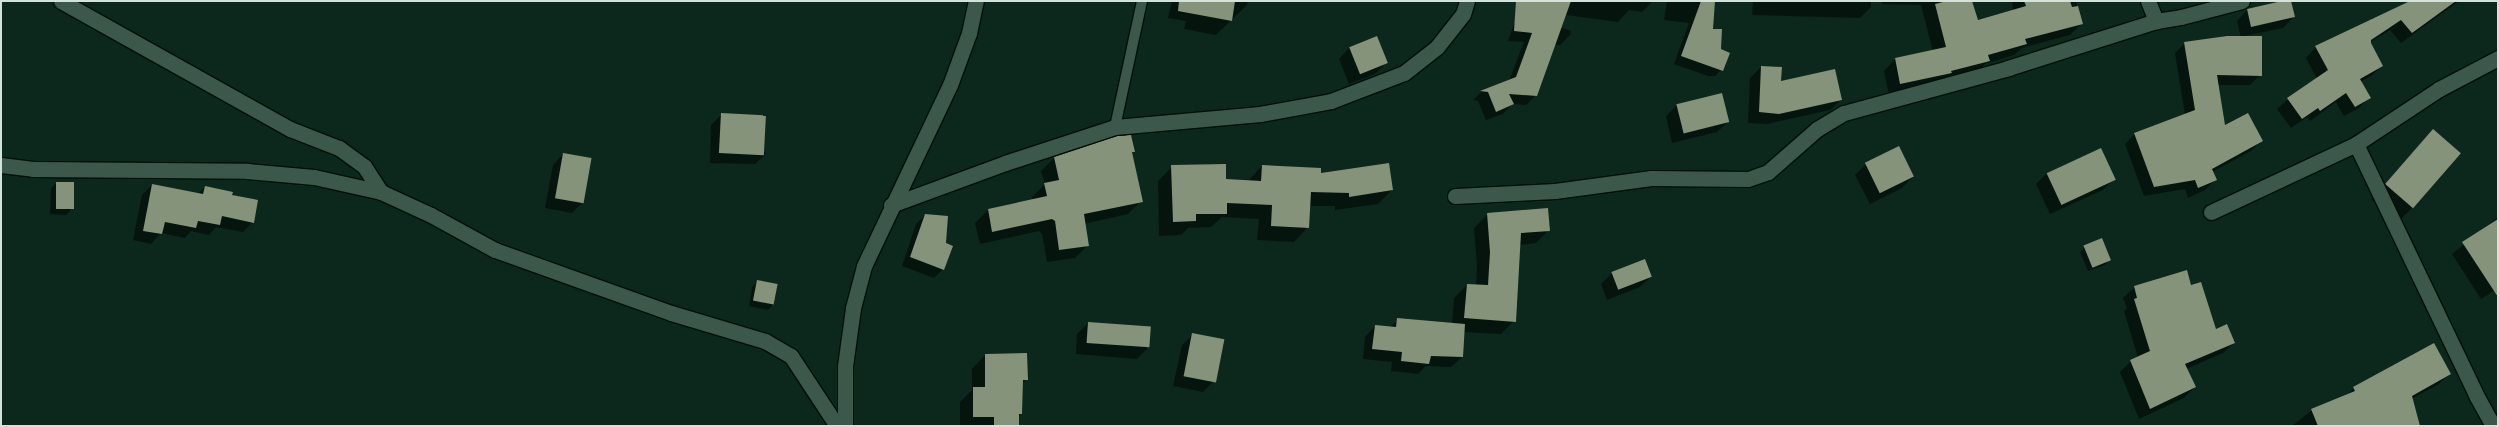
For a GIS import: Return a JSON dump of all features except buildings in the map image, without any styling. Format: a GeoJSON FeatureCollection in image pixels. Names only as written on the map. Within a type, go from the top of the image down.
{"type":"FeatureCollection","features":[{"type":"Feature","properties":{"kind":"street"},"geometry":{"type":"LineString","coordinates":[[61,1],[290,129],[339,148],[364,166],[381,192]]}},
{"type":"Feature","properties":{"kind":"street"},"geometry":{"type":"LineString","coordinates":[[845,426],[845,366],[853,308],[864,266],[891,205],[950,85],[969,33],[976,1]]}},
{"type":"Feature","properties":{"kind":"street"},"geometry":{"type":"LineString","coordinates":[[891,205],[1005,162],[1115,126],[1260,114],[1331,101],[1404,73],[1437,47],[1463,14],[1467,1]]}},
{"type":"Feature","properties":{"kind":"street"},"geometry":{"type":"LineString","coordinates":[[2148,1],[2156,21]]}},
{"type":"Feature","properties":{"kind":"street"},"geometry":{"type":"LineString","coordinates":[[1456,196],[1556,191],[1651,178],[1748,178],[1768,172],[1817,129],[1844,113],[2008,68],[2156,21],[2181,17],[2242,1]]}},
{"type":"Feature","properties":{"kind":"street"},"geometry":{"type":"LineString","coordinates":[[2211,212],[2356,144],[2439,90],[2498,58]]}},
{"type":"Feature","properties":{"kind":"street"},"geometry":{"type":"LineString","coordinates":[[2356,144],[2476,395],[2493,426]]}},
{"type":"Feature","properties":{"kind":"street"},"geometry":{"type":"LineString","coordinates":[[1,165],[33,169],[247,171],[314,177],[381,192],[431,214],[495,250],[671,313],[765,341],[791,356],[837,426]]}},
{"type":"Feature","properties":{"kind":"lane"},"geometry":{"type":"LineString","coordinates":[[1115,126],[1142,1]]}}]}
